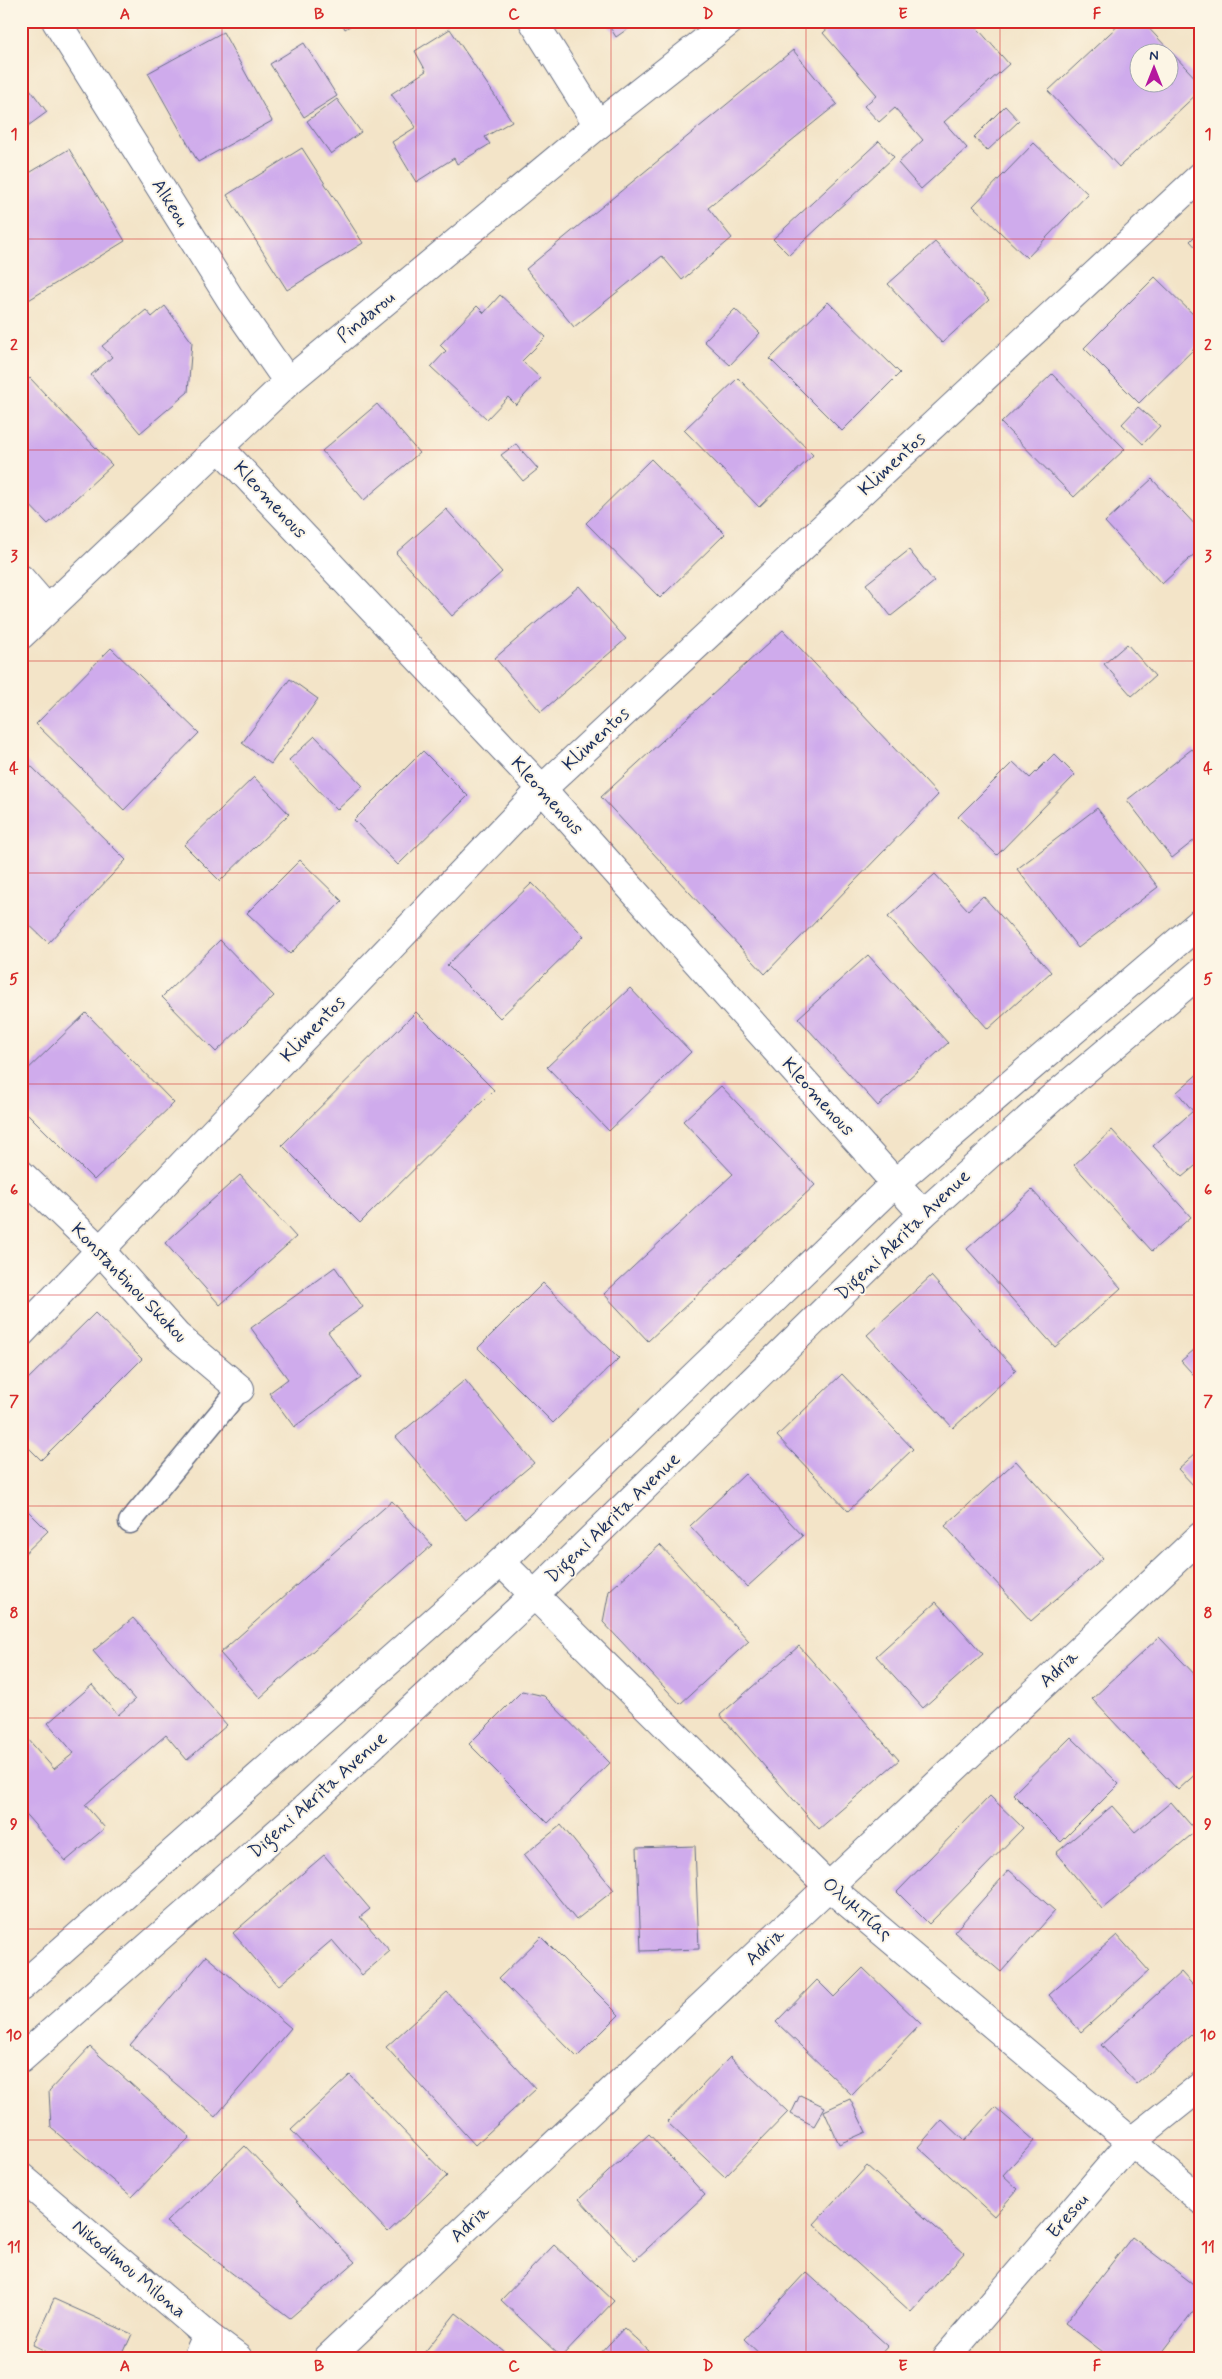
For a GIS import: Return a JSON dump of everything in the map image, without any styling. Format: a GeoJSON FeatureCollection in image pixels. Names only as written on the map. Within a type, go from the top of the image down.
{"type":"FeatureCollection","features":[{"type":"Feature","properties":{"kind":"street","name":"Alkeou"},"geometry":{"type":"LineString","coordinates":[[56,21],[226,292],[288,382]]}},
{"type":"Feature","properties":{"kind":"street"},"geometry":{"type":"LineString","coordinates":[[533,21],[598,125]]}},
{"type":"Feature","properties":{"kind":"street","name":"Pindarou"},"geometry":{"type":"LineString","coordinates":[[21,635],[288,382],[598,125],[730,21]]}},
{"type":"Feature","properties":{"kind":"street","name":"Klimentos"},"geometry":{"type":"LineString","coordinates":[[21,1333],[542,789],[1201,176]]}},
{"type":"Feature","properties":{"kind":"street","name":"Kleomenous"},"geometry":{"type":"LineString","coordinates":[[220,448],[542,789],[923,1214]]}},
{"type":"Feature","properties":{"kind":"street"},"geometry":{"type":"LineString","coordinates":[[21,579],[47,609]]}},
{"type":"Feature","properties":{"kind":"street"},"geometry":{"type":"LineString","coordinates":[[21,1987],[501,1562],[895,1183],[1201,922]]}},
{"type":"Feature","properties":{"kind":"street","name":"Digeni Akrita Avenue"},"geometry":{"type":"LineString","coordinates":[[21,2060],[300,1813],[534,1595],[923,1214],[1052,1098],[1201,972]]}},
{"type":"Feature","properties":{"kind":"street","name":"Kleomenous"},"geometry":{"type":"LineString","coordinates":[[866,1152],[899,1159],[925,1157]]}},
{"type":"Feature","properties":{"kind":"street","name":"Konstantinou Skokou"},"geometry":{"type":"LineString","coordinates":[[21,1174],[101,1251],[177,1336],[240,1390]]}},
{"type":"Feature","properties":{"kind":"street","name":"Adria"},"geometry":{"type":"LineString","coordinates":[[328,2358],[1201,1536]]}},
{"type":"Feature","properties":{"kind":"street","name":"Ολυμπίας"},"geometry":{"type":"LineString","coordinates":[[501,1562],[828,1886],[1201,2200]]}},
{"type":"Feature","properties":{"kind":"street","name":"Eresou"},"geometry":{"type":"LineString","coordinates":[[946,2358],[1132,2141],[1201,2086]]}},
{"type":"Feature","properties":{"kind":"street","name":"Nikodimou Milona"},"geometry":{"type":"LineString","coordinates":[[21,2177],[202,2346],[238,2358]]}},
{"type":"Feature","properties":{"kind":"lane"},"geometry":{"type":"LineString","coordinates":[[130,1522],[240,1390]]}},
{"type":"Feature","properties":{"kind":"building"},"geometry":{"type":"Polygon","coordinates":[[[341,21],[358,21],[345,29],[341,21]]]}},
{"type":"Feature","properties":{"kind":"building"},"geometry":{"type":"Polygon","coordinates":[[[606,21],[639,21],[616,37],[606,21]]]}},
{"type":"Feature","properties":{"kind":"building"},"geometry":{"type":"Polygon","coordinates":[[[836,21],[971,21],[1009,64],[944,122],[967,148],[921,189],[898,163],[923,140],[895,108],[879,122],[864,106],[877,95],[823,33],[836,21]]]}},
{"type":"Feature","properties":{"kind":"building"},"geometry":{"type":"Polygon","coordinates":[[[1123,21],[1142,21],[1162,42],[1130,42],[1130,92],[1180,92],[1180,62],[1201,84],[1201,90],[1119,167],[1048,91],[1123,21]]]}},
{"type":"Feature","properties":{"kind":"building"},"geometry":{"type":"Polygon","coordinates":[[[450,29],[512,121],[485,137],[490,144],[457,164],[454,158],[416,182],[392,142],[416,127],[391,94],[426,71],[415,51],[450,29]]]}},
{"type":"Feature","properties":{"kind":"building"},"geometry":{"type":"Polygon","coordinates":[[[223,32],[272,121],[198,162],[148,73],[223,32]]]}},
{"type":"Feature","properties":{"kind":"building"},"geometry":{"type":"Polygon","coordinates":[[[304,43],[337,96],[304,117],[270,64],[304,43]]]}},
{"type":"Feature","properties":{"kind":"building"},"geometry":{"type":"Polygon","coordinates":[[[793,50],[837,104],[708,208],[732,238],[682,280],[662,256],[574,327],[526,269],[793,50]]]}},
{"type":"Feature","properties":{"kind":"building"},"geometry":{"type":"Polygon","coordinates":[[[21,77],[47,112],[21,131],[21,77]]]}},
{"type":"Feature","properties":{"kind":"building"},"geometry":{"type":"Polygon","coordinates":[[[337,99],[361,132],[331,154],[307,121],[337,99]]]}},
{"type":"Feature","properties":{"kind":"building"},"geometry":{"type":"Polygon","coordinates":[[[1005,106],[1019,121],[987,151],[974,137],[1005,106]]]}},
{"type":"Feature","properties":{"kind":"building"},"geometry":{"type":"Polygon","coordinates":[[[879,141],[894,157],[789,255],[773,239],[879,141]]]}},
{"type":"Feature","properties":{"kind":"building"},"geometry":{"type":"Polygon","coordinates":[[[1034,143],[1088,194],[1027,258],[973,206],[1034,143]]]}},
{"type":"Feature","properties":{"kind":"building"},"geometry":{"type":"Polygon","coordinates":[[[302,148],[363,243],[287,290],[227,195],[302,148]]]}},
{"type":"Feature","properties":{"kind":"building"},"geometry":{"type":"Polygon","coordinates":[[[69,149],[125,241],[27,301],[21,291],[21,178],[69,149]]]}},
{"type":"Feature","properties":{"kind":"building"},"geometry":{"type":"Polygon","coordinates":[[[1201,230],[1201,253],[1190,241],[1201,230]]]}},
{"type":"Feature","properties":{"kind":"building"},"geometry":{"type":"Polygon","coordinates":[[[935,242],[989,300],[942,343],[888,284],[935,242]]]}},
{"type":"Feature","properties":{"kind":"building"},"geometry":{"type":"Polygon","coordinates":[[[1155,277],[1201,322],[1201,342],[1139,403],[1084,348],[1155,277]]]}},
{"type":"Feature","properties":{"kind":"building"},"geometry":{"type":"Polygon","coordinates":[[[500,295],[546,337],[522,361],[540,378],[516,405],[508,397],[487,419],[431,367],[446,351],[440,345],[477,306],[484,313],[500,295]]]}},
{"type":"Feature","properties":{"kind":"building"},"geometry":{"type":"Polygon","coordinates":[[[828,302],[900,373],[842,431],[770,359],[828,302]]]}},
{"type":"Feature","properties":{"kind":"building"},"geometry":{"type":"Polygon","coordinates":[[[165,306],[192,342],[188,392],[140,433],[91,375],[112,357],[102,346],[146,310],[152,317],[165,306]]]}},
{"type":"Feature","properties":{"kind":"building"},"geometry":{"type":"Polygon","coordinates":[[[735,309],[760,333],[730,365],[704,341],[735,309]]]}},
{"type":"Feature","properties":{"kind":"building"},"geometry":{"type":"Polygon","coordinates":[[[1052,374],[1125,449],[1074,497],[1001,423],[1052,374]]]}},
{"type":"Feature","properties":{"kind":"building"},"geometry":{"type":"Polygon","coordinates":[[[30,378],[112,465],[48,524],[21,496],[21,386],[30,378]]]}},
{"type":"Feature","properties":{"kind":"building"},"geometry":{"type":"Polygon","coordinates":[[[738,378],[813,455],[759,507],[684,430],[738,378]]]}},
{"type":"Feature","properties":{"kind":"building"},"geometry":{"type":"Polygon","coordinates":[[[377,404],[419,453],[364,500],[322,451],[377,404]]]}},
{"type":"Feature","properties":{"kind":"building"},"geometry":{"type":"Polygon","coordinates":[[[1138,407],[1160,426],[1143,444],[1122,424],[1138,407]]]}},
{"type":"Feature","properties":{"kind":"building"},"geometry":{"type":"Polygon","coordinates":[[[516,444],[538,469],[523,481],[501,455],[516,444]]]}},
{"type":"Feature","properties":{"kind":"building"},"geometry":{"type":"Polygon","coordinates":[[[651,459],[725,534],[660,598],[586,523],[651,459]]]}},
{"type":"Feature","properties":{"kind":"building"},"geometry":{"type":"Polygon","coordinates":[[[1152,479],[1201,531],[1201,548],[1162,584],[1105,522],[1152,479]]]}},
{"type":"Feature","properties":{"kind":"building"},"geometry":{"type":"Polygon","coordinates":[[[446,509],[502,572],[452,616],[396,553],[446,509]]]}},
{"type":"Feature","properties":{"kind":"building"},"geometry":{"type":"Polygon","coordinates":[[[909,550],[934,582],[891,616],[866,584],[909,550]]]}},
{"type":"Feature","properties":{"kind":"building"},"geometry":{"type":"Polygon","coordinates":[[[579,586],[626,639],[541,712],[495,658],[579,586]]]}},
{"type":"Feature","properties":{"kind":"building"},"geometry":{"type":"Polygon","coordinates":[[[783,630],[938,795],[765,974],[601,797],[783,630]]]}},
{"type":"Feature","properties":{"kind":"building"},"geometry":{"type":"Polygon","coordinates":[[[1127,644],[1155,676],[1132,696],[1104,664],[1127,644]]]}},
{"type":"Feature","properties":{"kind":"building"},"geometry":{"type":"Polygon","coordinates":[[[111,648],[199,733],[124,810],[36,724],[111,648]]]}},
{"type":"Feature","properties":{"kind":"building"},"geometry":{"type":"Polygon","coordinates":[[[290,679],[318,699],[271,764],[242,743],[290,679]]]}},
{"type":"Feature","properties":{"kind":"building"},"geometry":{"type":"Polygon","coordinates":[[[315,736],[363,786],[337,810],[289,760],[315,736]]]}},
{"type":"Feature","properties":{"kind":"building"},"geometry":{"type":"Polygon","coordinates":[[[1192,749],[1201,759],[1201,835],[1172,858],[1127,800],[1192,749]]]}},
{"type":"Feature","properties":{"kind":"building"},"geometry":{"type":"Polygon","coordinates":[[[423,751],[468,796],[398,865],[354,820],[423,751]]]}},
{"type":"Feature","properties":{"kind":"building"},"geometry":{"type":"Polygon","coordinates":[[[1054,754],[1075,775],[997,855],[958,817],[1013,762],[1030,778],[1054,754]]]}},
{"type":"Feature","properties":{"kind":"building"},"geometry":{"type":"Polygon","coordinates":[[[21,756],[126,860],[48,943],[21,917],[21,756]]]}},
{"type":"Feature","properties":{"kind":"building"},"geometry":{"type":"Polygon","coordinates":[[[254,777],[289,814],[220,881],[184,845],[254,777]]]}},
{"type":"Feature","properties":{"kind":"building"},"geometry":{"type":"Polygon","coordinates":[[[1097,808],[1158,887],[1078,948],[1017,869],[1097,808]]]}},
{"type":"Feature","properties":{"kind":"building"},"geometry":{"type":"Polygon","coordinates":[[[300,860],[342,901],[290,954],[247,913],[300,860]]]}},
{"type":"Feature","properties":{"kind":"building"},"geometry":{"type":"Polygon","coordinates":[[[935,874],[968,910],[983,896],[1051,972],[988,1029],[888,917],[935,874]]]}},
{"type":"Feature","properties":{"kind":"building"},"geometry":{"type":"Polygon","coordinates":[[[532,883],[584,936],[500,1018],[447,965],[532,883]]]}},
{"type":"Feature","properties":{"kind":"building"},"geometry":{"type":"Polygon","coordinates":[[[220,940],[274,996],[216,1052],[162,997],[220,940]]]}},
{"type":"Feature","properties":{"kind":"building"},"geometry":{"type":"Polygon","coordinates":[[[868,955],[948,1043],[878,1106],[798,1018],[868,955]]]}},
{"type":"Feature","properties":{"kind":"building"},"geometry":{"type":"Polygon","coordinates":[[[630,988],[691,1052],[609,1131],[547,1067],[630,988]]]}},
{"type":"Feature","properties":{"kind":"building"},"geometry":{"type":"Polygon","coordinates":[[[416,1012],[494,1090],[360,1223],[282,1145],[416,1012]]]}},
{"type":"Feature","properties":{"kind":"building"},"geometry":{"type":"Polygon","coordinates":[[[86,1013],[174,1103],[94,1180],[21,1107],[21,1076],[86,1013]]]}},
{"type":"Feature","properties":{"kind":"building"},"geometry":{"type":"Polygon","coordinates":[[[1201,1071],[1201,1161],[1182,1177],[1153,1146],[1193,1111],[1177,1092],[1201,1071]]]}},
{"type":"Feature","properties":{"kind":"building"},"geometry":{"type":"Polygon","coordinates":[[[721,1086],[815,1185],[648,1341],[604,1294],[733,1174],[683,1121],[721,1086]]]}},
{"type":"Feature","properties":{"kind":"building"},"geometry":{"type":"Polygon","coordinates":[[[1112,1130],[1191,1217],[1152,1251],[1074,1165],[1112,1130]]]}},
{"type":"Feature","properties":{"kind":"building"},"geometry":{"type":"Polygon","coordinates":[[[240,1175],[296,1237],[220,1305],[165,1243],[240,1175]]]}},
{"type":"Feature","properties":{"kind":"building"},"geometry":{"type":"Polygon","coordinates":[[[1032,1190],[1121,1288],[1055,1347],[967,1249],[1032,1190]]]}},
{"type":"Feature","properties":{"kind":"building"},"geometry":{"type":"Polygon","coordinates":[[[335,1267],[363,1307],[328,1332],[361,1378],[294,1427],[269,1393],[288,1379],[251,1328],[335,1267]]]}},
{"type":"Feature","properties":{"kind":"building"},"geometry":{"type":"Polygon","coordinates":[[[931,1276],[1016,1370],[953,1428],[867,1335],[931,1276]]]}},
{"type":"Feature","properties":{"kind":"building"},"geometry":{"type":"Polygon","coordinates":[[[543,1283],[619,1358],[553,1423],[478,1348],[543,1283]]]}},
{"type":"Feature","properties":{"kind":"building"},"geometry":{"type":"Polygon","coordinates":[[[95,1313],[142,1359],[41,1460],[21,1440],[21,1386],[95,1313]]]}},
{"type":"Feature","properties":{"kind":"building"},"geometry":{"type":"Polygon","coordinates":[[[1201,1344],[1201,1383],[1181,1361],[1201,1344]]]}},
{"type":"Feature","properties":{"kind":"building"},"geometry":{"type":"Polygon","coordinates":[[[842,1374],[913,1449],[848,1511],[777,1436],[842,1374]]]}},
{"type":"Feature","properties":{"kind":"building"},"geometry":{"type":"Polygon","coordinates":[[[465,1380],[534,1463],[466,1520],[396,1437],[465,1380]]]}},
{"type":"Feature","properties":{"kind":"building"},"geometry":{"type":"Polygon","coordinates":[[[1196,1453],[1201,1458],[1201,1485],[1197,1489],[1178,1469],[1196,1453]]]}},
{"type":"Feature","properties":{"kind":"building"},"geometry":{"type":"Polygon","coordinates":[[[1016,1461],[1103,1558],[1031,1621],[945,1526],[1016,1461]]]}},
{"type":"Feature","properties":{"kind":"building"},"geometry":{"type":"Polygon","coordinates":[[[745,1474],[803,1536],[747,1587],[690,1526],[745,1474]]]}},
{"type":"Feature","properties":{"kind":"building"},"geometry":{"type":"Polygon","coordinates":[[[392,1501],[432,1545],[260,1698],[220,1653],[392,1501]]]}},
{"type":"Feature","properties":{"kind":"building"},"geometry":{"type":"Polygon","coordinates":[[[21,1504],[48,1531],[21,1557],[21,1504]]]}},
{"type":"Feature","properties":{"kind":"building"},"geometry":{"type":"Polygon","coordinates":[[[660,1545],[749,1641],[680,1704],[603,1622],[609,1591],[660,1545]]]}},
{"type":"Feature","properties":{"kind":"building"},"geometry":{"type":"Polygon","coordinates":[[[936,1602],[983,1654],[923,1708],[876,1656],[936,1602]]]}},
{"type":"Feature","properties":{"kind":"building"},"geometry":{"type":"Polygon","coordinates":[[[133,1618],[227,1725],[187,1760],[166,1735],[85,1805],[105,1828],[66,1861],[21,1809],[21,1731],[54,1769],[74,1753],[48,1723],[92,1685],[118,1715],[135,1700],[93,1651],[133,1618]]]}},
{"type":"Feature","properties":{"kind":"building"},"geometry":{"type":"Polygon","coordinates":[[[1159,1637],[1201,1681],[1201,1769],[1178,1790],[1092,1699],[1159,1637]]]}},
{"type":"Feature","properties":{"kind":"building"},"geometry":{"type":"Polygon","coordinates":[[[799,1646],[899,1760],[819,1829],[720,1715],[799,1646]]]}},
{"type":"Feature","properties":{"kind":"building"},"geometry":{"type":"Polygon","coordinates":[[[522,1691],[544,1696],[610,1763],[548,1823],[469,1744],[522,1691]]]}},
{"type":"Feature","properties":{"kind":"building"},"geometry":{"type":"Polygon","coordinates":[[[1071,1737],[1119,1784],[1061,1842],[1013,1794],[1071,1737]]]}},
{"type":"Feature","properties":{"kind":"building"},"geometry":{"type":"Polygon","coordinates":[[[990,1796],[1023,1828],[929,1924],[897,1892],[990,1796]]]}},
{"type":"Feature","properties":{"kind":"building"},"geometry":{"type":"Polygon","coordinates":[[[1171,1802],[1196,1831],[1102,1909],[1056,1853],[1112,1806],[1135,1832],[1171,1802]]]}},
{"type":"Feature","properties":{"kind":"building"},"geometry":{"type":"Polygon","coordinates":[[[561,1825],[614,1890],[576,1920],[524,1855],[561,1825]]]}},
{"type":"Feature","properties":{"kind":"building"},"geometry":{"type":"Polygon","coordinates":[[[695,1846],[699,1949],[641,1951],[637,1848],[695,1846]]]}},
{"type":"Feature","properties":{"kind":"building"},"geometry":{"type":"Polygon","coordinates":[[[324,1855],[370,1909],[360,1917],[390,1951],[362,1975],[332,1940],[278,1986],[233,1933],[324,1855]]]}},
{"type":"Feature","properties":{"kind":"building"},"geometry":{"type":"Polygon","coordinates":[[[1009,1870],[1055,1911],[1001,1972],[954,1932],[1009,1870]]]}},
{"type":"Feature","properties":{"kind":"building"},"geometry":{"type":"Polygon","coordinates":[[[1201,1911],[1201,1924],[1194,1917],[1201,1911]]]}},
{"type":"Feature","properties":{"kind":"building"},"geometry":{"type":"Polygon","coordinates":[[[1117,1935],[1149,1971],[1081,2032],[1049,1995],[1117,1935]]]}},
{"type":"Feature","properties":{"kind":"building"},"geometry":{"type":"Polygon","coordinates":[[[541,1937],[619,2015],[577,2057],[499,1978],[541,1937]]]}},
{"type":"Feature","properties":{"kind":"building"},"geometry":{"type":"Polygon","coordinates":[[[206,1956],[291,2028],[215,2117],[130,2045],[206,1956]]]}},
{"type":"Feature","properties":{"kind":"building"},"geometry":{"type":"Polygon","coordinates":[[[863,1968],[921,2024],[852,2095],[776,2022],[817,1980],[834,1997],[863,1968]]]}},
{"type":"Feature","properties":{"kind":"building"},"geometry":{"type":"Polygon","coordinates":[[[1181,1972],[1201,1994],[1201,2026],[1137,2084],[1101,2045],[1181,1972]]]}},
{"type":"Feature","properties":{"kind":"building"},"geometry":{"type":"Polygon","coordinates":[[[447,1992],[536,2089],[475,2145],[386,2047],[447,1992]]]}},
{"type":"Feature","properties":{"kind":"building"},"geometry":{"type":"Polygon","coordinates":[[[90,2047],[190,2137],[132,2197],[51,2128],[49,2091],[90,2047]]]}},
{"type":"Feature","properties":{"kind":"building"},"geometry":{"type":"Polygon","coordinates":[[[730,2057],[788,2112],[725,2177],[667,2122],[730,2057]]]}},
{"type":"Feature","properties":{"kind":"building"},"geometry":{"type":"Polygon","coordinates":[[[350,2075],[447,2176],[388,2232],[291,2130],[350,2075]]]}},
{"type":"Feature","properties":{"kind":"building"},"geometry":{"type":"Polygon","coordinates":[[[800,2095],[825,2107],[814,2126],[791,2114],[800,2095]]]}},
{"type":"Feature","properties":{"kind":"building"},"geometry":{"type":"Polygon","coordinates":[[[850,2099],[866,2132],[839,2144],[824,2111],[850,2099]]]}},
{"type":"Feature","properties":{"kind":"building"},"geometry":{"type":"Polygon","coordinates":[[[995,2107],[1034,2141],[1003,2175],[1018,2189],[994,2216],[918,2147],[942,2120],[964,2141],[995,2107]]]}},
{"type":"Feature","properties":{"kind":"building"},"geometry":{"type":"Polygon","coordinates":[[[649,2134],[705,2195],[635,2260],[579,2199],[649,2134]]]}},
{"type":"Feature","properties":{"kind":"building"},"geometry":{"type":"Polygon","coordinates":[[[245,2146],[355,2262],[290,2318],[166,2222],[245,2146]]]}},
{"type":"Feature","properties":{"kind":"building"},"geometry":{"type":"Polygon","coordinates":[[[867,2166],[964,2253],[911,2312],[814,2224],[867,2166]]]}},
{"type":"Feature","properties":{"kind":"building"},"geometry":{"type":"Polygon","coordinates":[[[1132,2237],[1201,2290],[1201,2301],[1157,2358],[1111,2358],[1065,2323],[1132,2237]]]}},
{"type":"Feature","properties":{"kind":"building"},"geometry":{"type":"Polygon","coordinates":[[[554,2245],[614,2301],[561,2357],[501,2300],[554,2245]]]}},
{"type":"Feature","properties":{"kind":"building"},"geometry":{"type":"Polygon","coordinates":[[[21,2255],[27,2258],[21,2269],[21,2255]]]}},
{"type":"Feature","properties":{"kind":"building"},"geometry":{"type":"Polygon","coordinates":[[[806,2272],[888,2346],[877,2358],[764,2358],[744,2339],[806,2272]]]}},
{"type":"Feature","properties":{"kind":"building"},"geometry":{"type":"Polygon","coordinates":[[[54,2299],[132,2334],[121,2358],[60,2358],[33,2345],[54,2299]]]}},
{"type":"Feature","properties":{"kind":"building"},"geometry":{"type":"Polygon","coordinates":[[[456,2313],[504,2351],[499,2358],[420,2358],[456,2313]]]}},
{"type":"Feature","properties":{"kind":"building"},"geometry":{"type":"Polygon","coordinates":[[[624,2328],[649,2351],[643,2358],[596,2358],[624,2328]]]}}]}
